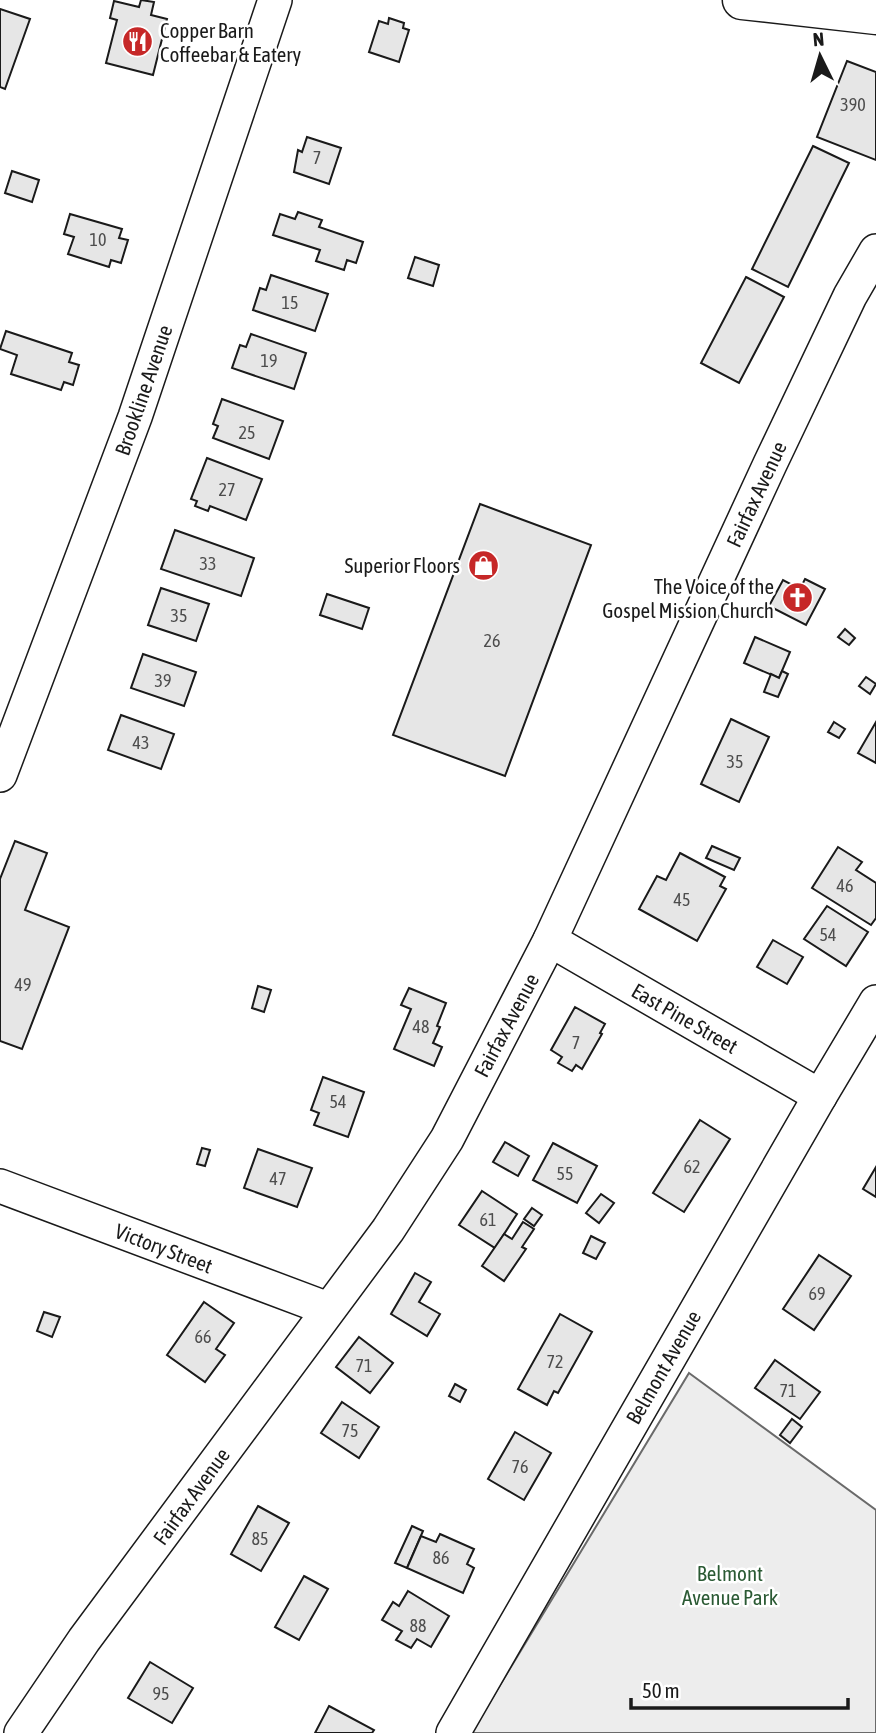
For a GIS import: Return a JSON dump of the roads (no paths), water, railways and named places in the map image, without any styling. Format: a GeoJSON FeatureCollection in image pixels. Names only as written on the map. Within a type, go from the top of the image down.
{"type":"FeatureCollection","features":[{"type":"Feature","properties":{"kind":"main road"},"geometry":{"type":"LineString","coordinates":[[742,0],[876,15]]}},
{"type":"Feature","properties":{"kind":"street","name":"Brookline Avenue"},"geometry":{"type":"LineString","coordinates":[[0,775],[135,417],[275,0]]}},
{"type":"Feature","properties":{"kind":"street","name":"Fairfax Avenue"},"geometry":{"type":"LineString","coordinates":[[21,1733],[85,1640],[388,1230],[447,1139],[551,940],[770,464],[850,296],[876,251]]}},
{"type":"Feature","properties":{"kind":"street","name":"East Pine Street"},"geometry":{"type":"LineString","coordinates":[[551,940],[820,1096]]}},
{"type":"Feature","properties":{"kind":"street","name":"Belmont Avenue"},"geometry":{"type":"LineString","coordinates":[[453,1733],[876,1002]]}},
{"type":"Feature","properties":{"kind":"street","name":"Victory Street"},"geometry":{"type":"LineString","coordinates":[[0,1186],[328,1310]]}},
{"type":"Feature","properties":{"kind":"place","name":"Copper Barn Coffeebar & Eatery"},"geometry":{"type":"Point","coordinates":[137,42]}},
{"type":"Feature","properties":{"kind":"place","name":"Superior Floors"},"geometry":{"type":"Point","coordinates":[483,565]}},
{"type":"Feature","properties":{"kind":"place","name":"The Voice of the Gospel Mission Church"},"geometry":{"type":"Point","coordinates":[797,598]}},
{"type":"Feature","properties":{"kind":"park label","name":"Belmont Avenue Park"},"geometry":{"type":"Point","coordinates":[730,1585]}}]}
